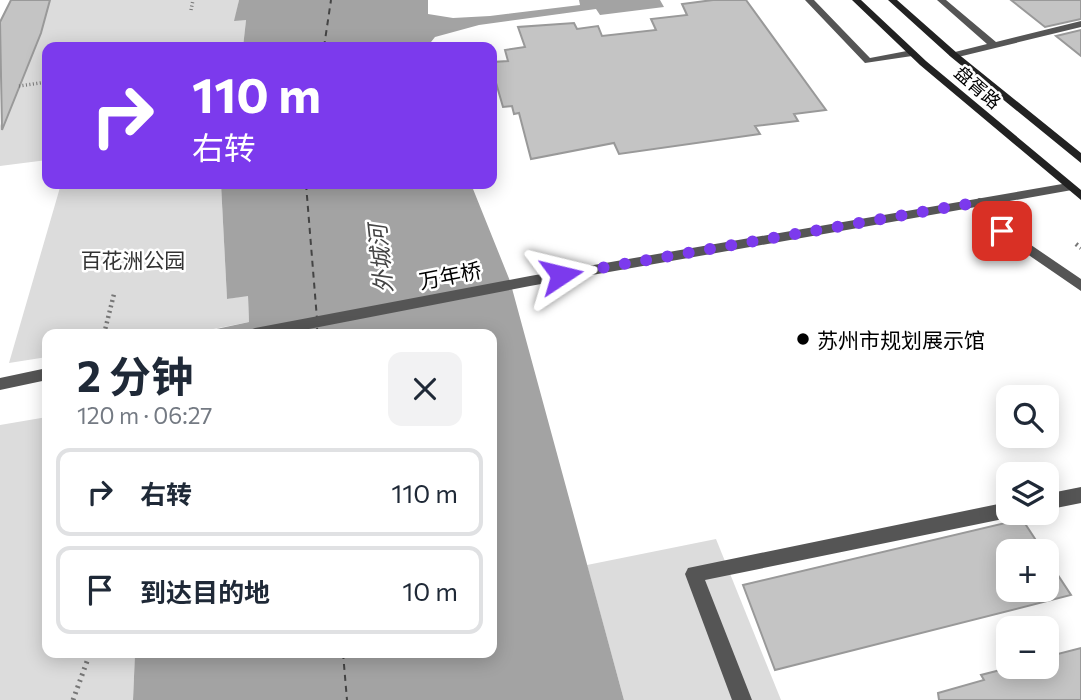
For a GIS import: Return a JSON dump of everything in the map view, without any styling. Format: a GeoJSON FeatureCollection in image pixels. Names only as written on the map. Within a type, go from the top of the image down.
{"type":"FeatureCollection","features":[{"type":"Feature","properties":{"kind":"main road","name":"盘胥路"},"geometry":{"type":"LineString","coordinates":[[856,0],[912,53],[1081,196]]}},
{"type":"Feature","properties":{"kind":"main road","name":"盘胥路"},"geometry":{"type":"LineString","coordinates":[[892,0],[954,55],[1081,159]]}},
{"type":"Feature","properties":{"kind":"street"},"geometry":{"type":"LineString","coordinates":[[809,0],[868,61],[912,53]]}},
{"type":"Feature","properties":{"kind":"street"},"geometry":{"type":"LineString","coordinates":[[941,0],[994,45]]}},
{"type":"Feature","properties":{"kind":"street"},"geometry":{"type":"LineString","coordinates":[[954,55],[1081,24]]}},
{"type":"Feature","properties":{"kind":"street","name":"万年桥"},"geometry":{"type":"LineString","coordinates":[[281,329],[530,281],[1068,187]]}},
{"type":"Feature","properties":{"kind":"street"},"geometry":{"type":"LineString","coordinates":[[979,202],[1002,231],[1081,286]]}},
{"type":"Feature","properties":{"kind":"street"},"geometry":{"type":"LineString","coordinates":[[0,384],[42,375]]}},
{"type":"Feature","properties":{"kind":"street"},"geometry":{"type":"LineString","coordinates":[[1059,499],[1081,495]]}},
{"type":"Feature","properties":{"kind":"street"},"geometry":{"type":"LineString","coordinates":[[741,700],[694,574],[996,512]]}},
{"type":"Feature","properties":{"kind":"path"},"geometry":{"type":"LineString","coordinates":[[191,10],[193,0]]}},
{"type":"Feature","properties":{"kind":"path"},"geometry":{"type":"LineString","coordinates":[[19,86],[42,83]]}},
{"type":"Feature","properties":{"kind":"path"},"geometry":{"type":"LineString","coordinates":[[1076,244],[1081,248]]}},
{"type":"Feature","properties":{"kind":"path"},"geometry":{"type":"LineString","coordinates":[[105,329],[114,294]]}},
{"type":"Feature","properties":{"kind":"path"},"geometry":{"type":"LineString","coordinates":[[73,700],[88,658]]}},
{"type":"Feature","properties":{"kind":"green space"},"geometry":{"type":"Polygon","coordinates":[[[48,0],[239,0],[235,20],[246,20],[244,42],[42,42],[42,161],[0,166],[0,126],[48,0]]]}},
{"type":"Feature","properties":{"kind":"green space","name":"百花洲公园"},"geometry":{"type":"Polygon","coordinates":[[[60,189],[221,189],[227,299],[248,295],[249,322],[213,329],[42,329],[42,358],[9,363],[60,189]]]}},
{"type":"Feature","properties":{"kind":"green space"},"geometry":{"type":"Polygon","coordinates":[[[42,418],[42,658],[135,658],[133,700],[0,700],[0,425],[42,418]]]}},
{"type":"Feature","properties":{"kind":"green space"},"geometry":{"type":"Polygon","coordinates":[[[716,539],[781,700],[624,700],[587,565],[716,539]]]}},
{"type":"Feature","properties":{"kind":"water"},"geometry":{"type":"Polygon","coordinates":[[[239,0],[428,0],[428,14],[453,18],[580,5],[579,0],[660,0],[664,7],[600,15],[596,9],[479,25],[435,37],[431,42],[244,42],[246,20],[234,21],[239,0]]]}},
{"type":"Feature","properties":{"kind":"water","name":"外城河"},"geometry":{"type":"Polygon","coordinates":[[[221,189],[473,189],[510,281],[624,700],[133,700],[135,658],[497,658],[497,329],[216,329],[249,322],[248,296],[227,299],[221,189]]]}},
{"type":"Feature","properties":{"kind":"building"},"geometry":{"type":"Polygon","coordinates":[[[11,0],[50,0],[41,33],[2,130],[0,22],[11,0]]]}},
{"type":"Feature","properties":{"kind":"building"},"geometry":{"type":"Polygon","coordinates":[[[746,0],[826,110],[794,114],[798,121],[755,126],[760,134],[619,154],[614,143],[531,159],[519,113],[514,114],[512,106],[503,107],[497,86],[497,62],[508,61],[505,50],[525,47],[518,27],[574,23],[577,29],[598,26],[602,36],[656,30],[651,19],[687,15],[682,4],[746,0]]]}},
{"type":"Feature","properties":{"kind":"building"},"geometry":{"type":"Polygon","coordinates":[[[1011,0],[1081,0],[1081,19],[1045,27],[1011,0]]]}},
{"type":"Feature","properties":{"kind":"building"},"geometry":{"type":"Polygon","coordinates":[[[1081,30],[1081,56],[1056,36],[1081,30]]]}},
{"type":"Feature","properties":{"kind":"building"},"geometry":{"type":"Polygon","coordinates":[[[997,525],[1026,525],[1035,539],[996,539],[996,602],[1043,602],[775,670],[743,585],[997,525]]]}},
{"type":"Feature","properties":{"kind":"building"},"geometry":{"type":"Polygon","coordinates":[[[1059,577],[1071,595],[1059,598],[1059,577]]]}},
{"type":"Feature","properties":{"kind":"building"},"geometry":{"type":"Polygon","coordinates":[[[1081,648],[1081,700],[939,700],[938,693],[984,680],[981,675],[996,671],[996,679],[1059,679],[1059,654],[1081,648]]]}},
{"type":"Feature","properties":{"kind":"ferry route"},"geometry":{"type":"LineString","coordinates":[[325,42],[331,0]]}},
{"type":"Feature","properties":{"kind":"ferry route"},"geometry":{"type":"LineString","coordinates":[[306,189],[317,319]]}},
{"type":"Feature","properties":{"kind":"ferry route"},"geometry":{"type":"LineString","coordinates":[[343,658],[347,700]]}},
{"type":"Feature","properties":{"kind":"place","name":"苏州市规划展示馆"},"geometry":{"type":"Point","coordinates":[803,339]}},
{"type":"Feature","properties":{"kind":"route"},"geometry":{"type":"LineString","coordinates":[[561,275],[979,202],[1002,231]]}}]}
